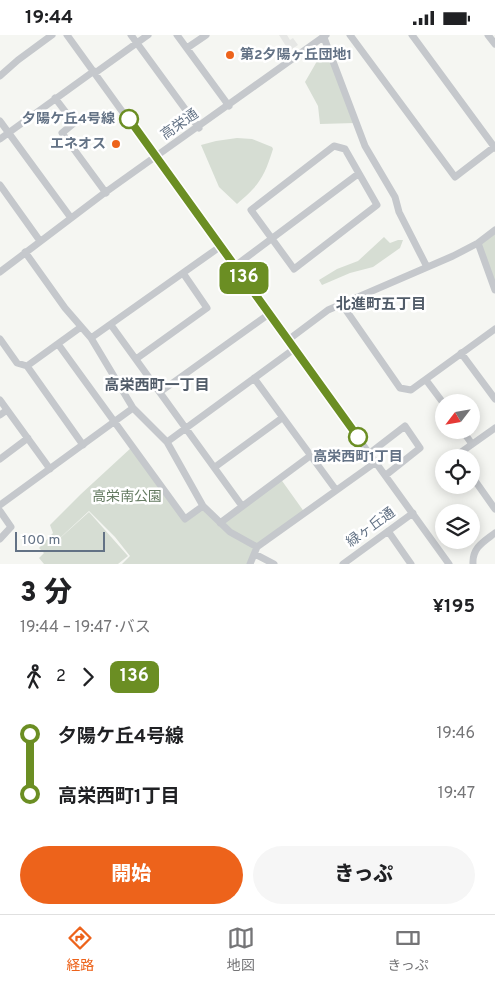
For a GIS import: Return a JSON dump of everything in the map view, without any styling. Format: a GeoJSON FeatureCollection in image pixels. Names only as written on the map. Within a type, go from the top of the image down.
{"type":"FeatureCollection","features":[{"type":"Feature","properties":{"kind":"street"},"geometry":{"type":"LineString","coordinates":[[0,76],[52,35]]}},
{"type":"Feature","properties":{"kind":"street"},"geometry":{"type":"LineString","coordinates":[[67,35],[449,564]]}},
{"type":"Feature","properties":{"kind":"street"},"geometry":{"type":"LineString","coordinates":[[131,35],[198,127]]}},
{"type":"Feature","properties":{"kind":"street"},"geometry":{"type":"LineString","coordinates":[[0,139],[55,98],[148,35]]}},
{"type":"Feature","properties":{"kind":"street"},"geometry":{"type":"LineString","coordinates":[[178,35],[229,106]]}},
{"type":"Feature","properties":{"kind":"street"},"geometry":{"type":"LineString","coordinates":[[187,48],[206,35]]}},
{"type":"Feature","properties":{"kind":"street"},"geometry":{"type":"LineString","coordinates":[[350,35],[455,177],[495,147],[412,35]]}},
{"type":"Feature","properties":{"kind":"street"},"geometry":{"type":"LineString","coordinates":[[488,35],[495,44]]}},
{"type":"Feature","properties":{"kind":"street"},"geometry":{"type":"LineString","coordinates":[[324,36],[365,146],[395,197],[399,212],[427,267]]}},
{"type":"Feature","properties":{"kind":"street","name":"高栄通"},"geometry":{"type":"LineString","coordinates":[[0,271],[324,36]]}},
{"type":"Feature","properties":{"kind":"street"},"geometry":{"type":"LineString","coordinates":[[55,98],[74,123],[62,133],[106,193]]}},
{"type":"Feature","properties":{"kind":"street"},"geometry":{"type":"LineString","coordinates":[[0,121],[71,218]]}},
{"type":"Feature","properties":{"kind":"street"},"geometry":{"type":"LineString","coordinates":[[334,146],[345,149],[377,205],[294,269],[272,239],[251,210],[334,146]]}},
{"type":"Feature","properties":{"kind":"street"},"geometry":{"type":"LineString","coordinates":[[235,266],[358,174]]}},
{"type":"Feature","properties":{"kind":"street"},"geometry":{"type":"LineString","coordinates":[[0,185],[40,241]]}},
{"type":"Feature","properties":{"kind":"street"},"geometry":{"type":"LineString","coordinates":[[288,341],[328,310],[341,303],[453,256],[478,243],[495,230]]}},
{"type":"Feature","properties":{"kind":"street"},"geometry":{"type":"LineString","coordinates":[[478,243],[495,290]]}},
{"type":"Feature","properties":{"kind":"street"},"geometry":{"type":"LineString","coordinates":[[91,338],[221,246]]}},
{"type":"Feature","properties":{"kind":"street"},"geometry":{"type":"LineString","coordinates":[[25,252],[65,308],[91,338],[133,408],[167,442],[203,506],[230,532],[274,564]]}},
{"type":"Feature","properties":{"kind":"street"},"geometry":{"type":"LineString","coordinates":[[136,359],[207,307],[183,273]]}},
{"type":"Feature","properties":{"kind":"street"},"geometry":{"type":"LineString","coordinates":[[341,303],[400,388],[411,390],[495,329]]}},
{"type":"Feature","properties":{"kind":"street"},"geometry":{"type":"LineString","coordinates":[[160,392],[270,314]]}},
{"type":"Feature","properties":{"kind":"street"},"geometry":{"type":"LineString","coordinates":[[111,325],[242,506]]}},
{"type":"Feature","properties":{"kind":"street"},"geometry":{"type":"LineString","coordinates":[[27,366],[81,327]]}},
{"type":"Feature","properties":{"kind":"street"},"geometry":{"type":"LineString","coordinates":[[0,339],[17,363],[27,366],[83,445]]}},
{"type":"Feature","properties":{"kind":"street"},"geometry":{"type":"LineString","coordinates":[[58,343],[184,519],[203,506]]}},
{"type":"Feature","properties":{"kind":"street"},"geometry":{"type":"LineString","coordinates":[[167,442],[294,349]]}},
{"type":"Feature","properties":{"kind":"street"},"geometry":{"type":"LineString","coordinates":[[461,353],[495,399]]}},
{"type":"Feature","properties":{"kind":"street"},"geometry":{"type":"LineString","coordinates":[[254,378],[336,490]]}},
{"type":"Feature","properties":{"kind":"street"},"geometry":{"type":"LineString","coordinates":[[426,380],[436,394]]}},
{"type":"Feature","properties":{"kind":"street"},"geometry":{"type":"LineString","coordinates":[[0,400],[50,469]]}},
{"type":"Feature","properties":{"kind":"street"},"geometry":{"type":"LineString","coordinates":[[0,505],[133,408]]}},
{"type":"Feature","properties":{"kind":"street"},"geometry":{"type":"LineString","coordinates":[[0,415],[7,410]]}},
{"type":"Feature","properties":{"kind":"street"},"geometry":{"type":"LineString","coordinates":[[214,467],[282,418]]}},
{"type":"Feature","properties":{"kind":"street"},"geometry":{"type":"LineString","coordinates":[[370,453],[405,426],[420,447],[386,475]]}},
{"type":"Feature","properties":{"kind":"street"},"geometry":{"type":"LineString","coordinates":[[465,449],[494,431]]}},
{"type":"Feature","properties":{"kind":"street"},"geometry":{"type":"LineString","coordinates":[[0,459],[28,438]]}},
{"type":"Feature","properties":{"kind":"street"},"geometry":{"type":"LineString","coordinates":[[468,439],[472,444]]}},
{"type":"Feature","properties":{"kind":"street"},"geometry":{"type":"LineString","coordinates":[[220,523],[310,456]]}},
{"type":"Feature","properties":{"kind":"street"},"geometry":{"type":"LineString","coordinates":[[250,564],[256,551],[376,462]]}},
{"type":"Feature","properties":{"kind":"street"},"geometry":{"type":"LineString","coordinates":[[480,488],[495,509]]}},
{"type":"Feature","properties":{"kind":"street"},"geometry":{"type":"LineString","coordinates":[[0,511],[11,527],[0,539]]}},
{"type":"Feature","properties":{"kind":"street","name":"緑ヶ丘通"},"geometry":{"type":"LineString","coordinates":[[344,564],[413,513]]}},
{"type":"Feature","properties":{"kind":"street"},"geometry":{"type":"LineString","coordinates":[[388,531],[412,564]]}},
{"type":"Feature","properties":{"kind":"street"},"geometry":{"type":"LineString","coordinates":[[473,564],[476,548],[495,533]]}},
{"type":"Feature","properties":{"kind":"shaded area"},"geometry":{"type":"Polygon","coordinates":[[[279,35],[287,35],[290,40],[293,38],[298,45],[289,51],[279,35]]]}},
{"type":"Feature","properties":{"kind":"green space"},"geometry":{"type":"Polygon","coordinates":[[[324,49],[327,51],[355,123],[320,124],[318,106],[305,82],[324,49]]]}},
{"type":"Feature","properties":{"kind":"green space"},"geometry":{"type":"Polygon","coordinates":[[[237,138],[252,139],[273,149],[260,180],[237,204],[219,187],[201,145],[237,138]]]}},
{"type":"Feature","properties":{"kind":"green space"},"geometry":{"type":"Polygon","coordinates":[[[495,230],[495,290],[478,243],[495,230]]]}},
{"type":"Feature","properties":{"kind":"green space"},"geometry":{"type":"Polygon","coordinates":[[[384,237],[390,243],[403,240],[400,248],[373,267],[350,273],[322,285],[319,280],[337,269],[358,261],[384,237]]]}},
{"type":"Feature","properties":{"kind":"green space","name":"高栄南公園"},"geometry":{"type":"Polygon","coordinates":[[[132,447],[184,519],[203,506],[220,522],[280,478],[305,513],[257,547],[250,564],[122,564],[130,556],[115,537],[89,511],[48,549],[89,512],[128,556],[118,564],[44,564],[39,558],[44,553],[39,548],[53,533],[50,525],[132,447]]]}},
{"type":"Feature","properties":{"kind":"bus line","name":"136"},"geometry":{"type":"LineString","coordinates":[[129,119],[358,437]]}},
{"type":"Feature","properties":{"kind":"place","name":"第2夕陽ヶ丘団地1"},"geometry":{"type":"Point","coordinates":[230,55]}},
{"type":"Feature","properties":{"kind":"place","name":"夕陽ケ丘4号線"},"geometry":{"type":"Point","coordinates":[129,119]}},
{"type":"Feature","properties":{"kind":"place","name":"エネオス"},"geometry":{"type":"Point","coordinates":[116,144]}},
{"type":"Feature","properties":{"kind":"place","name":"高栄西町1丁目"},"geometry":{"type":"Point","coordinates":[358,437]}},
{"type":"Feature","properties":{"kind":"district","name":"北進町五丁目"},"geometry":{"type":"Point","coordinates":[381,305]}},
{"type":"Feature","properties":{"kind":"district","name":"高栄西町一丁目"},"geometry":{"type":"Point","coordinates":[157,386]}}]}
